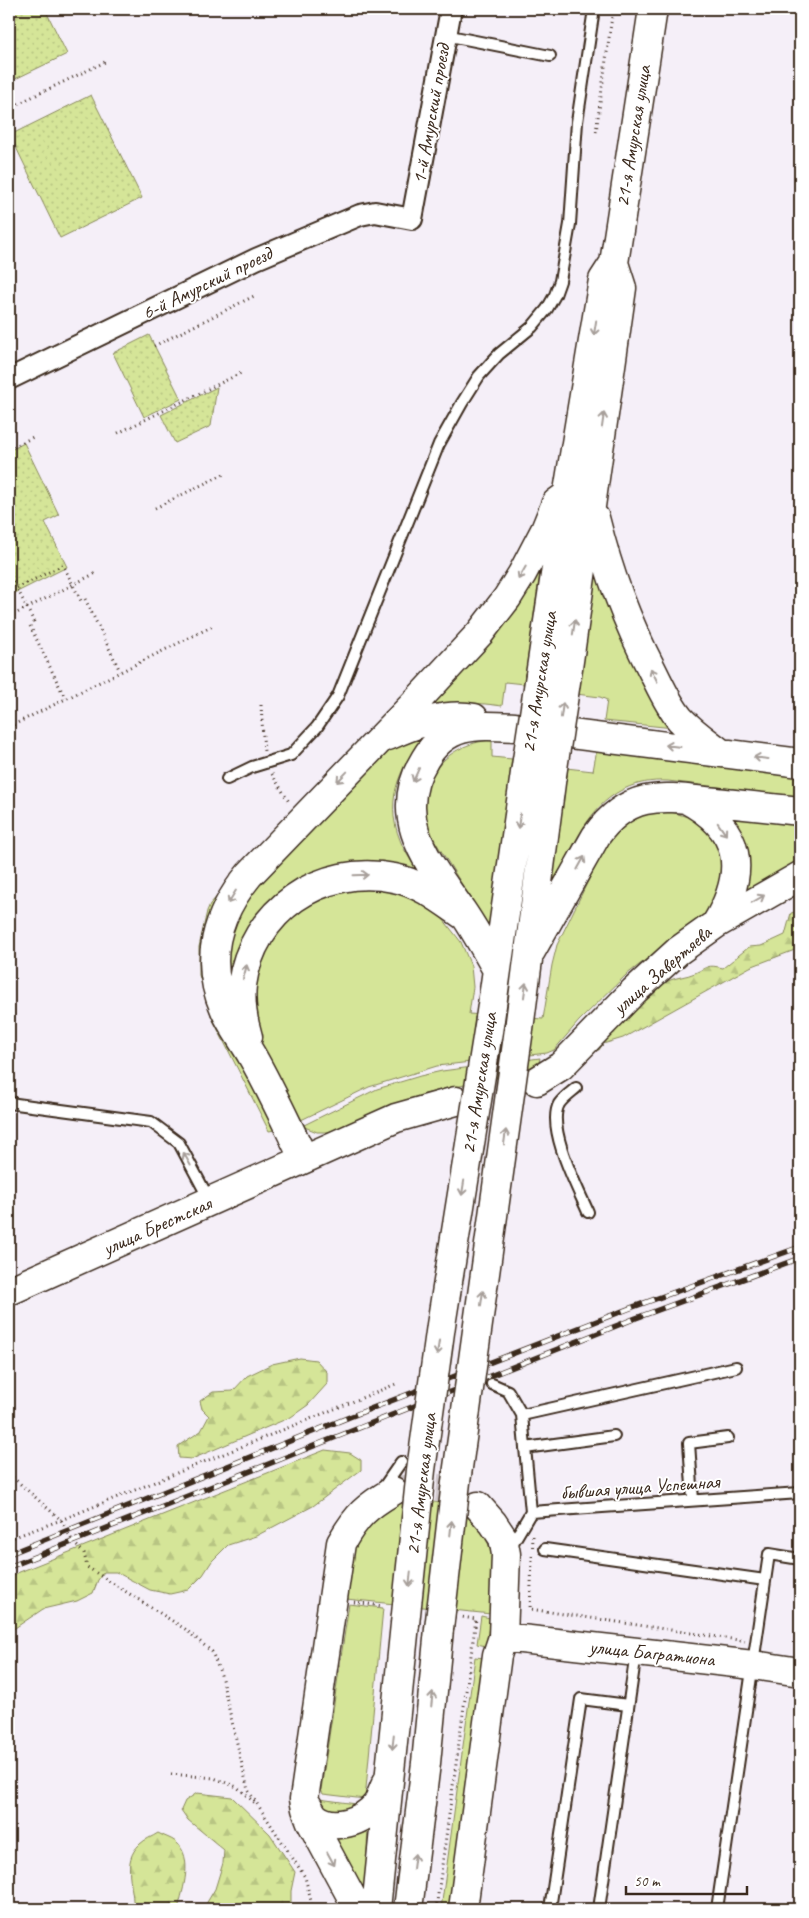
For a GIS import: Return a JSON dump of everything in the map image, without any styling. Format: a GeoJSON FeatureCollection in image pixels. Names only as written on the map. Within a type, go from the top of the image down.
{"type":"FeatureCollection","features":[{"type":"Feature","properties":{"kind":"main road","name":"21-я Амурская улица"},"geometry":{"type":"LineString","coordinates":[[376,1909],[421,1470],[441,1326],[490,1019],[540,675],[580,500],[622,288],[614,263],[653,9]]}},
{"type":"Feature","properties":{"kind":"main road","name":"21-я Амурская улица"},"geometry":{"type":"LineString","coordinates":[[408,1909],[426,1763],[450,1623],[456,1482],[531,951],[552,775],[567,675],[580,500]]}},
{"type":"Feature","properties":{"kind":"main road"},"geometry":{"type":"LineString","coordinates":[[456,1101],[396,1118],[304,1159],[252,1056],[231,1022],[220,997],[214,967],[214,952],[221,920],[236,890],[440,677],[494,616],[526,567],[556,503],[580,500],[620,601],[658,683],[688,728],[721,753]]}},
{"type":"Feature","properties":{"kind":"main road"},"geometry":{"type":"LineString","coordinates":[[376,742],[400,731],[440,718],[465,716],[505,726],[466,727],[455,730],[445,736],[426,757],[414,779],[411,790],[412,819],[425,855],[497,970]]}},
{"type":"Feature","properties":{"kind":"main road"},"geometry":{"type":"LineString","coordinates":[[571,734],[800,763]]}},
{"type":"Feature","properties":{"kind":"main road"},"geometry":{"type":"LineString","coordinates":[[531,951],[604,824],[621,810],[635,803],[657,797],[800,810]]}},
{"type":"Feature","properties":{"kind":"main road"},"geometry":{"type":"LineString","coordinates":[[685,799],[701,807],[711,816],[729,840],[734,853],[736,865],[734,886],[725,909],[716,924]]}},
{"type":"Feature","properties":{"kind":"main road"},"geometry":{"type":"LineString","coordinates":[[252,1056],[242,1010],[244,976],[253,948],[262,930],[278,912],[296,897],[332,879],[354,875],[375,875],[396,878],[420,887],[466,918]]}},
{"type":"Feature","properties":{"kind":"main road","name":"улица Завертяева"},"geometry":{"type":"LineString","coordinates":[[537,1081],[561,1066],[660,966],[716,924],[800,876]]}},
{"type":"Feature","properties":{"kind":"main road","name":"улица Брестская"},"geometry":{"type":"LineString","coordinates":[[9,1291],[304,1159]]}},
{"type":"Feature","properties":{"kind":"main road"},"geometry":{"type":"LineString","coordinates":[[358,1909],[311,1822],[304,1799],[342,1542],[357,1517],[383,1497]]}},
{"type":"Feature","properties":{"kind":"main road"},"geometry":{"type":"LineString","coordinates":[[463,1909],[497,1655],[503,1637],[506,1554],[502,1538],[493,1523],[478,1506]]}},
{"type":"Feature","properties":{"kind":"main road","name":"улица Багратиона"},"geometry":{"type":"LineString","coordinates":[[503,1637],[637,1652],[754,1653],[800,1672]]}},
{"type":"Feature","properties":{"kind":"main road"},"geometry":{"type":"LineString","coordinates":[[304,1799],[314,1815],[321,1821],[334,1824],[348,1823],[364,1816],[376,1804],[390,1776]]}},
{"type":"Feature","properties":{"kind":"street","name":"1-й Амурский проезд"},"geometry":{"type":"LineString","coordinates":[[412,219],[451,9]]}},
{"type":"Feature","properties":{"kind":"street","name":"6-й Амурский проезд"},"geometry":{"type":"LineString","coordinates":[[9,378],[256,259],[360,215],[375,212],[412,219]]}},
{"type":"Feature","properties":{"kind":"lane"},"geometry":{"type":"LineString","coordinates":[[227,779],[265,762],[291,755],[329,712],[338,696],[439,444],[452,420],[479,376],[499,354],[532,327],[547,309],[555,295],[560,280],[570,224],[577,122],[594,9]]}},
{"type":"Feature","properties":{"kind":"lane"},"geometry":{"type":"LineString","coordinates":[[445,35],[550,56]]}},
{"type":"Feature","properties":{"kind":"lane"},"geometry":{"type":"LineString","coordinates":[[576,1088],[558,1105],[556,1118],[561,1149],[588,1212]]}},
{"type":"Feature","properties":{"kind":"lane"},"geometry":{"type":"LineString","coordinates":[[9,1103],[150,1122],[179,1143],[210,1202]]}},
{"type":"Feature","properties":{"kind":"lane"},"geometry":{"type":"LineString","coordinates":[[522,1415],[736,1367]]}},
{"type":"Feature","properties":{"kind":"lane"},"geometry":{"type":"LineString","coordinates":[[492,1384],[508,1391],[522,1415],[525,1448],[530,1512],[506,1554]]}},
{"type":"Feature","properties":{"kind":"lane"},"geometry":{"type":"LineString","coordinates":[[525,1448],[614,1436]]}},
{"type":"Feature","properties":{"kind":"lane"},"geometry":{"type":"LineString","coordinates":[[694,1500],[688,1443],[728,1438]]}},
{"type":"Feature","properties":{"kind":"lane"},"geometry":{"type":"LineString","coordinates":[[383,1497],[401,1462]]}},
{"type":"Feature","properties":{"kind":"lane","name":"бывшая улица Успешная"},"geometry":{"type":"LineString","coordinates":[[530,1512],[800,1493]]}},
{"type":"Feature","properties":{"kind":"lane"},"geometry":{"type":"LineString","coordinates":[[545,1550],[765,1580]]}},
{"type":"Feature","properties":{"kind":"lane"},"geometry":{"type":"LineString","coordinates":[[717,1909],[769,1554],[800,1559]]}},
{"type":"Feature","properties":{"kind":"lane"},"geometry":{"type":"LineString","coordinates":[[599,1909],[637,1652]]}},
{"type":"Feature","properties":{"kind":"lane"},"geometry":{"type":"LineString","coordinates":[[550,1909],[581,1698],[628,1705]]}},
{"type":"Feature","properties":{"kind":"path"},"geometry":{"type":"LineString","coordinates":[[596,132],[613,9]]}},
{"type":"Feature","properties":{"kind":"path"},"geometry":{"type":"LineString","coordinates":[[9,108],[105,62]]}},
{"type":"Feature","properties":{"kind":"path"},"geometry":{"type":"LineString","coordinates":[[154,346],[256,296]]}},
{"type":"Feature","properties":{"kind":"path"},"geometry":{"type":"LineString","coordinates":[[118,433],[243,372]]}},
{"type":"Feature","properties":{"kind":"path"},"geometry":{"type":"LineString","coordinates":[[9,449],[33,437]]}},
{"type":"Feature","properties":{"kind":"path"},"geometry":{"type":"LineString","coordinates":[[155,508],[226,473]]}},
{"type":"Feature","properties":{"kind":"path"},"geometry":{"type":"LineString","coordinates":[[17,588],[62,565],[81,602]]}},
{"type":"Feature","properties":{"kind":"path"},"geometry":{"type":"LineString","coordinates":[[9,572],[35,624]]}},
{"type":"Feature","properties":{"kind":"path"},"geometry":{"type":"LineString","coordinates":[[9,617],[98,572]]}},
{"type":"Feature","properties":{"kind":"path"},"geometry":{"type":"LineString","coordinates":[[85,599],[120,671]]}},
{"type":"Feature","properties":{"kind":"path"},"geometry":{"type":"LineString","coordinates":[[30,626],[65,698]]}},
{"type":"Feature","properties":{"kind":"path"},"geometry":{"type":"LineString","coordinates":[[9,726],[213,626]]}},
{"type":"Feature","properties":{"kind":"path"},"geometry":{"type":"LineString","coordinates":[[261,705],[265,762]]}},
{"type":"Feature","properties":{"kind":"path"},"geometry":{"type":"LineString","coordinates":[[279,786],[289,802]]}},
{"type":"Feature","properties":{"kind":"path"},"geometry":{"type":"LineString","coordinates":[[9,1539],[61,1520],[396,1384]]}},
{"type":"Feature","properties":{"kind":"path"},"geometry":{"type":"LineString","coordinates":[[9,1474],[61,1520],[72,1542],[84,1553],[87,1567],[186,1629],[212,1652],[220,1675],[248,1790],[305,1877],[313,1909]]}},
{"type":"Feature","properties":{"kind":"path"},"geometry":{"type":"LineString","coordinates":[[530,1512],[533,1536],[530,1609],[754,1653]]}},
{"type":"Feature","properties":{"kind":"path"},"geometry":{"type":"LineString","coordinates":[[436,1909],[476,1619],[450,1623]]}},
{"type":"Feature","properties":{"kind":"path"},"geometry":{"type":"LineString","coordinates":[[171,1774],[214,1778],[236,1787],[257,1805]]}},
{"type":"Feature","properties":{"kind":"green space"},"geometry":{"type":"Polygon","coordinates":[[[9,9],[45,9],[67,54],[9,82],[9,9]]]}},
{"type":"Feature","properties":{"kind":"green space"},"geometry":{"type":"Polygon","coordinates":[[[91,95],[142,198],[60,238],[10,135],[91,95]]]}},
{"type":"Feature","properties":{"kind":"green space"},"geometry":{"type":"Polygon","coordinates":[[[149,335],[181,399],[144,417],[113,353],[149,335]]]}},
{"type":"Feature","properties":{"kind":"green space"},"geometry":{"type":"Polygon","coordinates":[[[217,387],[211,426],[175,443],[161,415],[217,387]]]}},
{"type":"Feature","properties":{"kind":"green space"},"geometry":{"type":"Polygon","coordinates":[[[24,443],[59,515],[45,522],[67,567],[9,596],[9,451],[24,443]]]}},
{"type":"Feature","properties":{"kind":"green space"},"geometry":{"type":"Polygon","coordinates":[[[542,559],[524,684],[505,682],[502,706],[464,703],[426,706],[542,559]]]}},
{"type":"Feature","properties":{"kind":"green space"},"geometry":{"type":"Polygon","coordinates":[[[596,565],[674,728],[604,721],[607,700],[600,697],[576,694],[596,565]]]}},
{"type":"Feature","properties":{"kind":"green space"},"geometry":{"type":"Polygon","coordinates":[[[430,731],[411,755],[398,781],[394,809],[395,824],[400,840],[421,876],[309,881],[230,1000],[223,966],[235,908],[377,754],[430,731]]]}},
{"type":"Feature","properties":{"kind":"green space"},"geometry":{"type":"Polygon","coordinates":[[[492,740],[492,757],[512,759],[493,921],[489,928],[430,833],[425,798],[429,783],[436,770],[446,758],[459,749],[474,743],[492,740]]]}},
{"type":"Feature","properties":{"kind":"green space"},"geometry":{"type":"Polygon","coordinates":[[[597,749],[800,776],[800,797],[668,781],[644,782],[625,789],[608,799],[594,812],[573,846],[554,885],[551,884],[566,768],[593,771],[597,749]]]}},
{"type":"Feature","properties":{"kind":"green space"},"geometry":{"type":"Polygon","coordinates":[[[668,811],[691,818],[700,824],[708,831],[719,850],[723,871],[713,905],[705,914],[626,975],[579,1021],[554,1050],[547,1053],[437,1066],[369,1087],[299,1121],[256,1030],[253,982],[271,938],[298,911],[326,894],[355,888],[394,891],[414,899],[443,919],[461,942],[471,966],[473,987],[469,1014],[543,1019],[557,945],[607,842],[620,827],[634,818],[668,811]]]}},
{"type":"Feature","properties":{"kind":"green space"},"geometry":{"type":"Polygon","coordinates":[[[724,814],[800,823],[800,868],[742,901],[724,814]]]}},
{"type":"Feature","properties":{"kind":"green space"},"geometry":{"type":"Polygon","coordinates":[[[222,891],[210,928],[275,1130],[269,1131],[212,1018],[199,975],[199,947],[207,911],[210,904],[222,891]]]}},
{"type":"Feature","properties":{"kind":"green space"},"geometry":{"type":"Polygon","coordinates":[[[800,911],[800,948],[750,967],[623,1038],[603,1044],[599,1050],[594,1050],[637,1003],[657,987],[708,967],[723,968],[749,947],[761,946],[785,935],[791,913],[800,911]]]}},
{"type":"Feature","properties":{"kind":"green space"},"geometry":{"type":"Polygon","coordinates":[[[540,1058],[538,1067],[532,1070],[424,1094],[398,1103],[331,1132],[317,1132],[302,1126],[377,1089],[420,1076],[442,1071],[540,1058]]]}},
{"type":"Feature","properties":{"kind":"green space"},"geometry":{"type":"Polygon","coordinates":[[[300,1358],[316,1360],[327,1372],[327,1384],[308,1405],[291,1417],[192,1459],[179,1458],[178,1446],[201,1431],[209,1416],[202,1409],[200,1401],[213,1392],[233,1391],[247,1376],[272,1364],[300,1358]]]}},
{"type":"Feature","properties":{"kind":"green space"},"geometry":{"type":"Polygon","coordinates":[[[325,1450],[350,1453],[361,1460],[361,1470],[313,1506],[256,1536],[228,1545],[188,1590],[170,1594],[150,1590],[116,1572],[104,1572],[98,1580],[93,1593],[77,1601],[43,1609],[9,1632],[9,1580],[17,1573],[325,1450]]]}},
{"type":"Feature","properties":{"kind":"green space"},"geometry":{"type":"Polygon","coordinates":[[[424,1501],[442,1503],[462,1513],[477,1526],[483,1535],[492,1554],[491,1614],[346,1599],[349,1558],[364,1524],[401,1502],[424,1501]]]}},
{"type":"Feature","properties":{"kind":"green space"},"geometry":{"type":"Polygon","coordinates":[[[349,1604],[383,1608],[365,1799],[323,1794],[321,1790],[349,1604]]]}},
{"type":"Feature","properties":{"kind":"green space"},"geometry":{"type":"Polygon","coordinates":[[[481,1616],[490,1618],[486,1646],[477,1644],[481,1616]]]}},
{"type":"Feature","properties":{"kind":"green space"},"geometry":{"type":"Polygon","coordinates":[[[475,1657],[484,1658],[452,1909],[441,1909],[475,1657]]]}},
{"type":"Feature","properties":{"kind":"green space"},"geometry":{"type":"Polygon","coordinates":[[[197,1793],[232,1797],[270,1834],[295,1872],[291,1891],[291,1909],[203,1909],[215,1889],[223,1863],[224,1850],[188,1820],[181,1810],[185,1801],[197,1793]]]}},
{"type":"Feature","properties":{"kind":"green space"},"geometry":{"type":"Polygon","coordinates":[[[319,1799],[364,1805],[331,1816],[319,1799]]]}},
{"type":"Feature","properties":{"kind":"green space"},"geometry":{"type":"Polygon","coordinates":[[[368,1824],[365,1897],[330,1832],[368,1824]]]}},
{"type":"Feature","properties":{"kind":"green space"},"geometry":{"type":"Polygon","coordinates":[[[158,1833],[176,1842],[185,1856],[186,1874],[178,1909],[133,1909],[130,1875],[131,1859],[134,1851],[140,1844],[158,1833]]]}},
{"type":"Feature","properties":{"kind":"tunnel"},"geometry":{"type":"LineString","coordinates":[[395,1491],[416,1487],[437,1488],[456,1493],[475,1504]]}},
{"type":"Feature","properties":{"kind":"railway"},"geometry":{"type":"LineString","coordinates":[[9,1554],[352,1416],[633,1307],[800,1247]]}},
{"type":"Feature","properties":{"kind":"railway"},"geometry":{"type":"LineString","coordinates":[[9,1567],[636,1318],[800,1258]]}}]}
